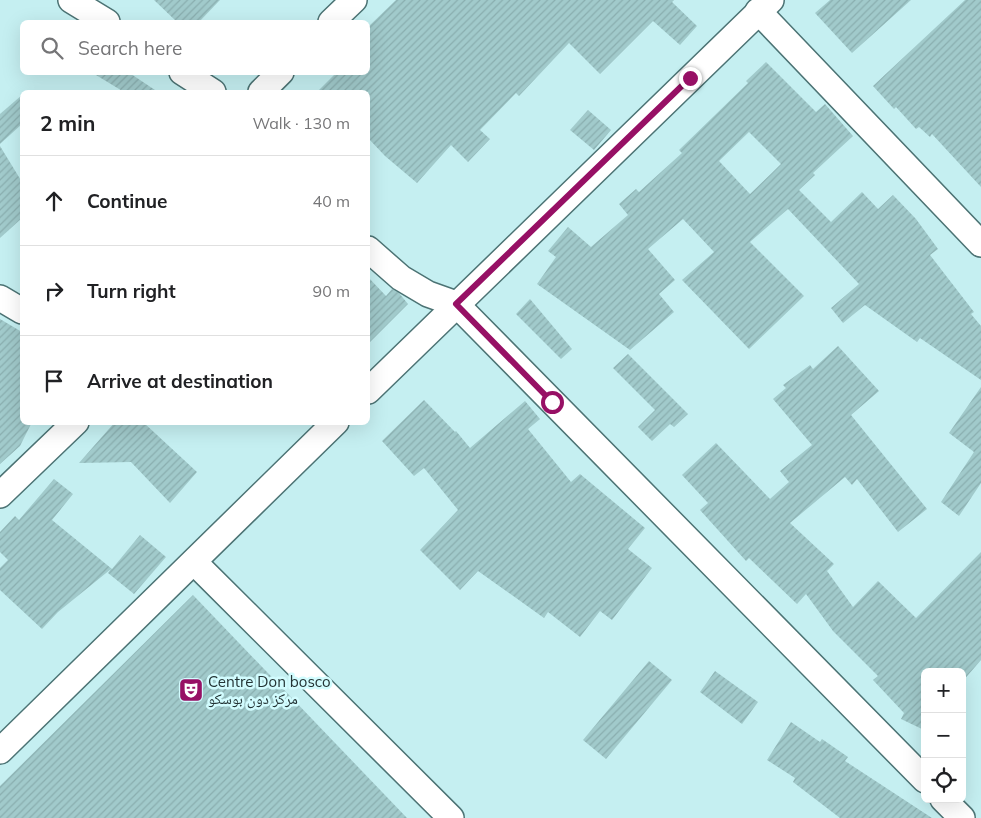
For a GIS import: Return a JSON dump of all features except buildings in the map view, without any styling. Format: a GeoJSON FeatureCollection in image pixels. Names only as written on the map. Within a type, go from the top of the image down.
{"type":"FeatureCollection","features":[{"type":"Feature","properties":{"kind":"street"},"geometry":{"type":"LineString","coordinates":[[333,20],[354,0]]}},
{"type":"Feature","properties":{"kind":"street"},"geometry":{"type":"LineString","coordinates":[[80,2],[104,20]]}},
{"type":"Feature","properties":{"kind":"street"},"geometry":{"type":"LineString","coordinates":[[370,389],[765,6],[981,244]]}},
{"type":"Feature","properties":{"kind":"street"},"geometry":{"type":"LineString","coordinates":[[186,75],[209,90]]}},
{"type":"Feature","properties":{"kind":"street"},"geometry":{"type":"LineString","coordinates":[[263,90],[278,75]]}},
{"type":"Feature","properties":{"kind":"street"},"geometry":{"type":"LineString","coordinates":[[370,251],[401,278],[428,294],[456,304],[921,776]]}},
{"type":"Feature","properties":{"kind":"street"},"geometry":{"type":"LineString","coordinates":[[0,298],[20,310]]}},
{"type":"Feature","properties":{"kind":"street"},"geometry":{"type":"LineString","coordinates":[[0,495],[73,425]]}},
{"type":"Feature","properties":{"kind":"street"},"geometry":{"type":"LineString","coordinates":[[0,751],[333,425]]}},
{"type":"Feature","properties":{"kind":"street"},"geometry":{"type":"LineString","coordinates":[[194,562],[450,818]]}},
{"type":"Feature","properties":{"kind":"street"},"geometry":{"type":"LineString","coordinates":[[947,803],[962,818]]}},
{"type":"Feature","properties":{"kind":"place","name":"Centre Don bosco مركز دون بوسكو"},"geometry":{"type":"Point","coordinates":[191,690]}},
{"type":"Feature","properties":{"kind":"route"},"geometry":{"type":"LineString","coordinates":[[552,402],[456,304],[690,78]]}}]}
